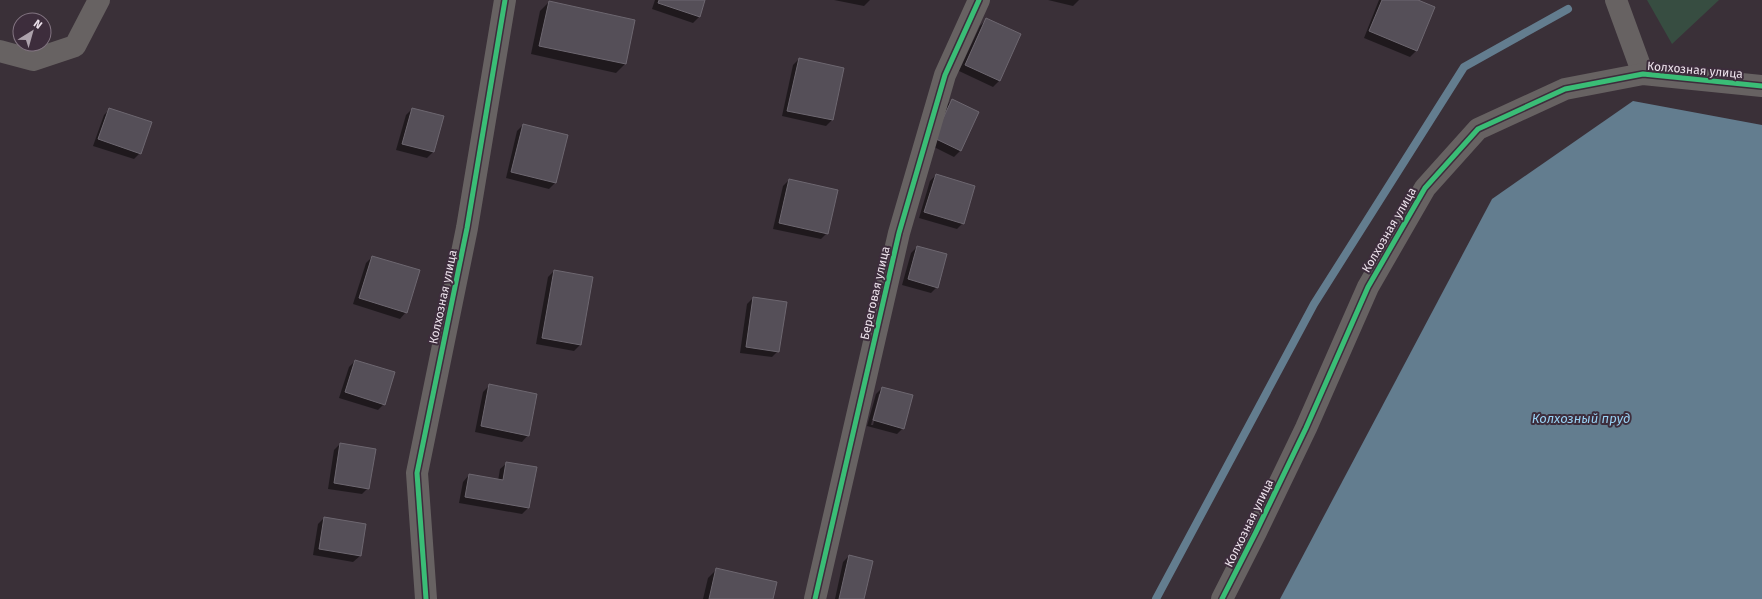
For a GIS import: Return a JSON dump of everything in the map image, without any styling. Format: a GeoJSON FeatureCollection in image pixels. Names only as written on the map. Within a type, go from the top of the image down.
{"type":"FeatureCollection","features":[{"type":"Feature","properties":{"kind":"street"},"geometry":{"type":"LineString","coordinates":[[0,51],[34,60],[75,46],[99,0]]}},
{"type":"Feature","properties":{"kind":"street","name":"Колхозная улица"},"geometry":{"type":"LineString","coordinates":[[426,599],[417,473],[467,228],[505,0]]}},
{"type":"Feature","properties":{"kind":"street","name":"Береговая улица"},"geometry":{"type":"LineString","coordinates":[[815,599],[899,233],[945,75],[979,0]]}},
{"type":"Feature","properties":{"kind":"street"},"geometry":{"type":"LineString","coordinates":[[1616,0],[1643,74]]}},
{"type":"Feature","properties":{"kind":"street","name":"Колхозная улица"},"geometry":{"type":"LineString","coordinates":[[1222,599],[1303,435],[1368,287],[1424,188],[1478,129],[1565,89],[1643,74],[1762,86]]}},
{"type":"Feature","properties":{"kind":"green space"},"geometry":{"type":"Polygon","coordinates":[[[1647,0],[1719,0],[1672,44],[1647,0]]]}},
{"type":"Feature","properties":{"kind":"water","name":"Колхозный пруд"},"geometry":{"type":"Polygon","coordinates":[[[1633,101],[1762,125],[1762,599],[1280,599],[1492,199],[1633,101]]]}},
{"type":"Feature","properties":{"kind":"building"},"geometry":{"type":"Polygon","coordinates":[[[659,0],[705,0],[700,17],[658,3],[659,0]]]}},
{"type":"Feature","properties":{"kind":"building"},"geometry":{"type":"Polygon","coordinates":[[[1382,0],[1418,0],[1435,7],[1417,51],[1369,31],[1382,0]]]}},
{"type":"Feature","properties":{"kind":"building"},"geometry":{"type":"Polygon","coordinates":[[[549,1],[635,20],[626,64],[539,46],[549,1]]]}},
{"type":"Feature","properties":{"kind":"building"},"geometry":{"type":"Polygon","coordinates":[[[986,18],[1021,34],[1000,81],[965,65],[986,18]]]}},
{"type":"Feature","properties":{"kind":"building"},"geometry":{"type":"Polygon","coordinates":[[[799,58],[844,68],[833,120],[787,111],[799,58]]]}},
{"type":"Feature","properties":{"kind":"building"},"geometry":{"type":"Polygon","coordinates":[[[952,99],[979,112],[961,151],[934,138],[952,99]]]}},
{"type":"Feature","properties":{"kind":"building"},"geometry":{"type":"Polygon","coordinates":[[[109,108],[152,122],[141,154],[98,139],[109,108]]]}},
{"type":"Feature","properties":{"kind":"building"},"geometry":{"type":"Polygon","coordinates":[[[412,108],[444,116],[434,152],[402,144],[412,108]]]}},
{"type":"Feature","properties":{"kind":"building"},"geometry":{"type":"Polygon","coordinates":[[[523,124],[568,135],[556,183],[511,172],[523,124]]]}},
{"type":"Feature","properties":{"kind":"building"},"geometry":{"type":"Polygon","coordinates":[[[936,174],[975,186],[964,224],[924,212],[936,174]]]}},
{"type":"Feature","properties":{"kind":"building"},"geometry":{"type":"Polygon","coordinates":[[[789,179],[838,190],[828,234],[779,223],[789,179]]]}},
{"type":"Feature","properties":{"kind":"building"},"geometry":{"type":"Polygon","coordinates":[[[917,246],[947,254],[938,288],[908,279],[917,246]]]}},
{"type":"Feature","properties":{"kind":"building"},"geometry":{"type":"Polygon","coordinates":[[[372,256],[420,270],[407,313],[359,298],[372,256]]]}},
{"type":"Feature","properties":{"kind":"building"},"geometry":{"type":"Polygon","coordinates":[[[554,270],[593,277],[581,345],[542,338],[554,270]]]}},
{"type":"Feature","properties":{"kind":"building"},"geometry":{"type":"Polygon","coordinates":[[[753,297],[787,302],[779,352],[746,347],[753,297]]]}},
{"type":"Feature","properties":{"kind":"building"},"geometry":{"type":"Polygon","coordinates":[[[355,360],[395,372],[385,405],[345,392],[355,360]]]}},
{"type":"Feature","properties":{"kind":"building"},"geometry":{"type":"Polygon","coordinates":[[[489,384],[537,394],[529,436],[481,426],[489,384]]]}},
{"type":"Feature","properties":{"kind":"building"},"geometry":{"type":"Polygon","coordinates":[[[882,387],[913,395],[904,429],[873,420],[882,387]]]}},
{"type":"Feature","properties":{"kind":"building"},"geometry":{"type":"Polygon","coordinates":[[[340,443],[376,449],[369,489],[334,483],[340,443]]]}},
{"type":"Feature","properties":{"kind":"building"},"geometry":{"type":"Polygon","coordinates":[[[506,462],[537,467],[529,508],[465,497],[469,474],[503,480],[506,462]]]}},
{"type":"Feature","properties":{"kind":"building"},"geometry":{"type":"Polygon","coordinates":[[[324,517],[366,524],[361,556],[319,549],[324,517]]]}},
{"type":"Feature","properties":{"kind":"building"},"geometry":{"type":"Polygon","coordinates":[[[849,555],[873,561],[864,599],[839,599],[849,555]]]}},
{"type":"Feature","properties":{"kind":"building"},"geometry":{"type":"Polygon","coordinates":[[[716,568],[777,582],[773,599],[709,599],[716,568]]]}},
{"type":"Feature","properties":{"kind":"waterway"},"geometry":{"type":"LineString","coordinates":[[1156,599],[1314,304],[1464,67],[1568,9]]}},
{"type":"Feature","properties":{"kind":"cycle path"},"geometry":{"type":"LineString","coordinates":[[426,599],[417,473],[467,228],[505,0]]}},
{"type":"Feature","properties":{"kind":"cycle path"},"geometry":{"type":"LineString","coordinates":[[815,599],[899,233],[945,75],[979,0]]}},
{"type":"Feature","properties":{"kind":"cycle path"},"geometry":{"type":"LineString","coordinates":[[1222,599],[1306,428],[1368,287],[1425,188],[1478,129],[1565,89],[1643,74],[1762,86]]}}]}
